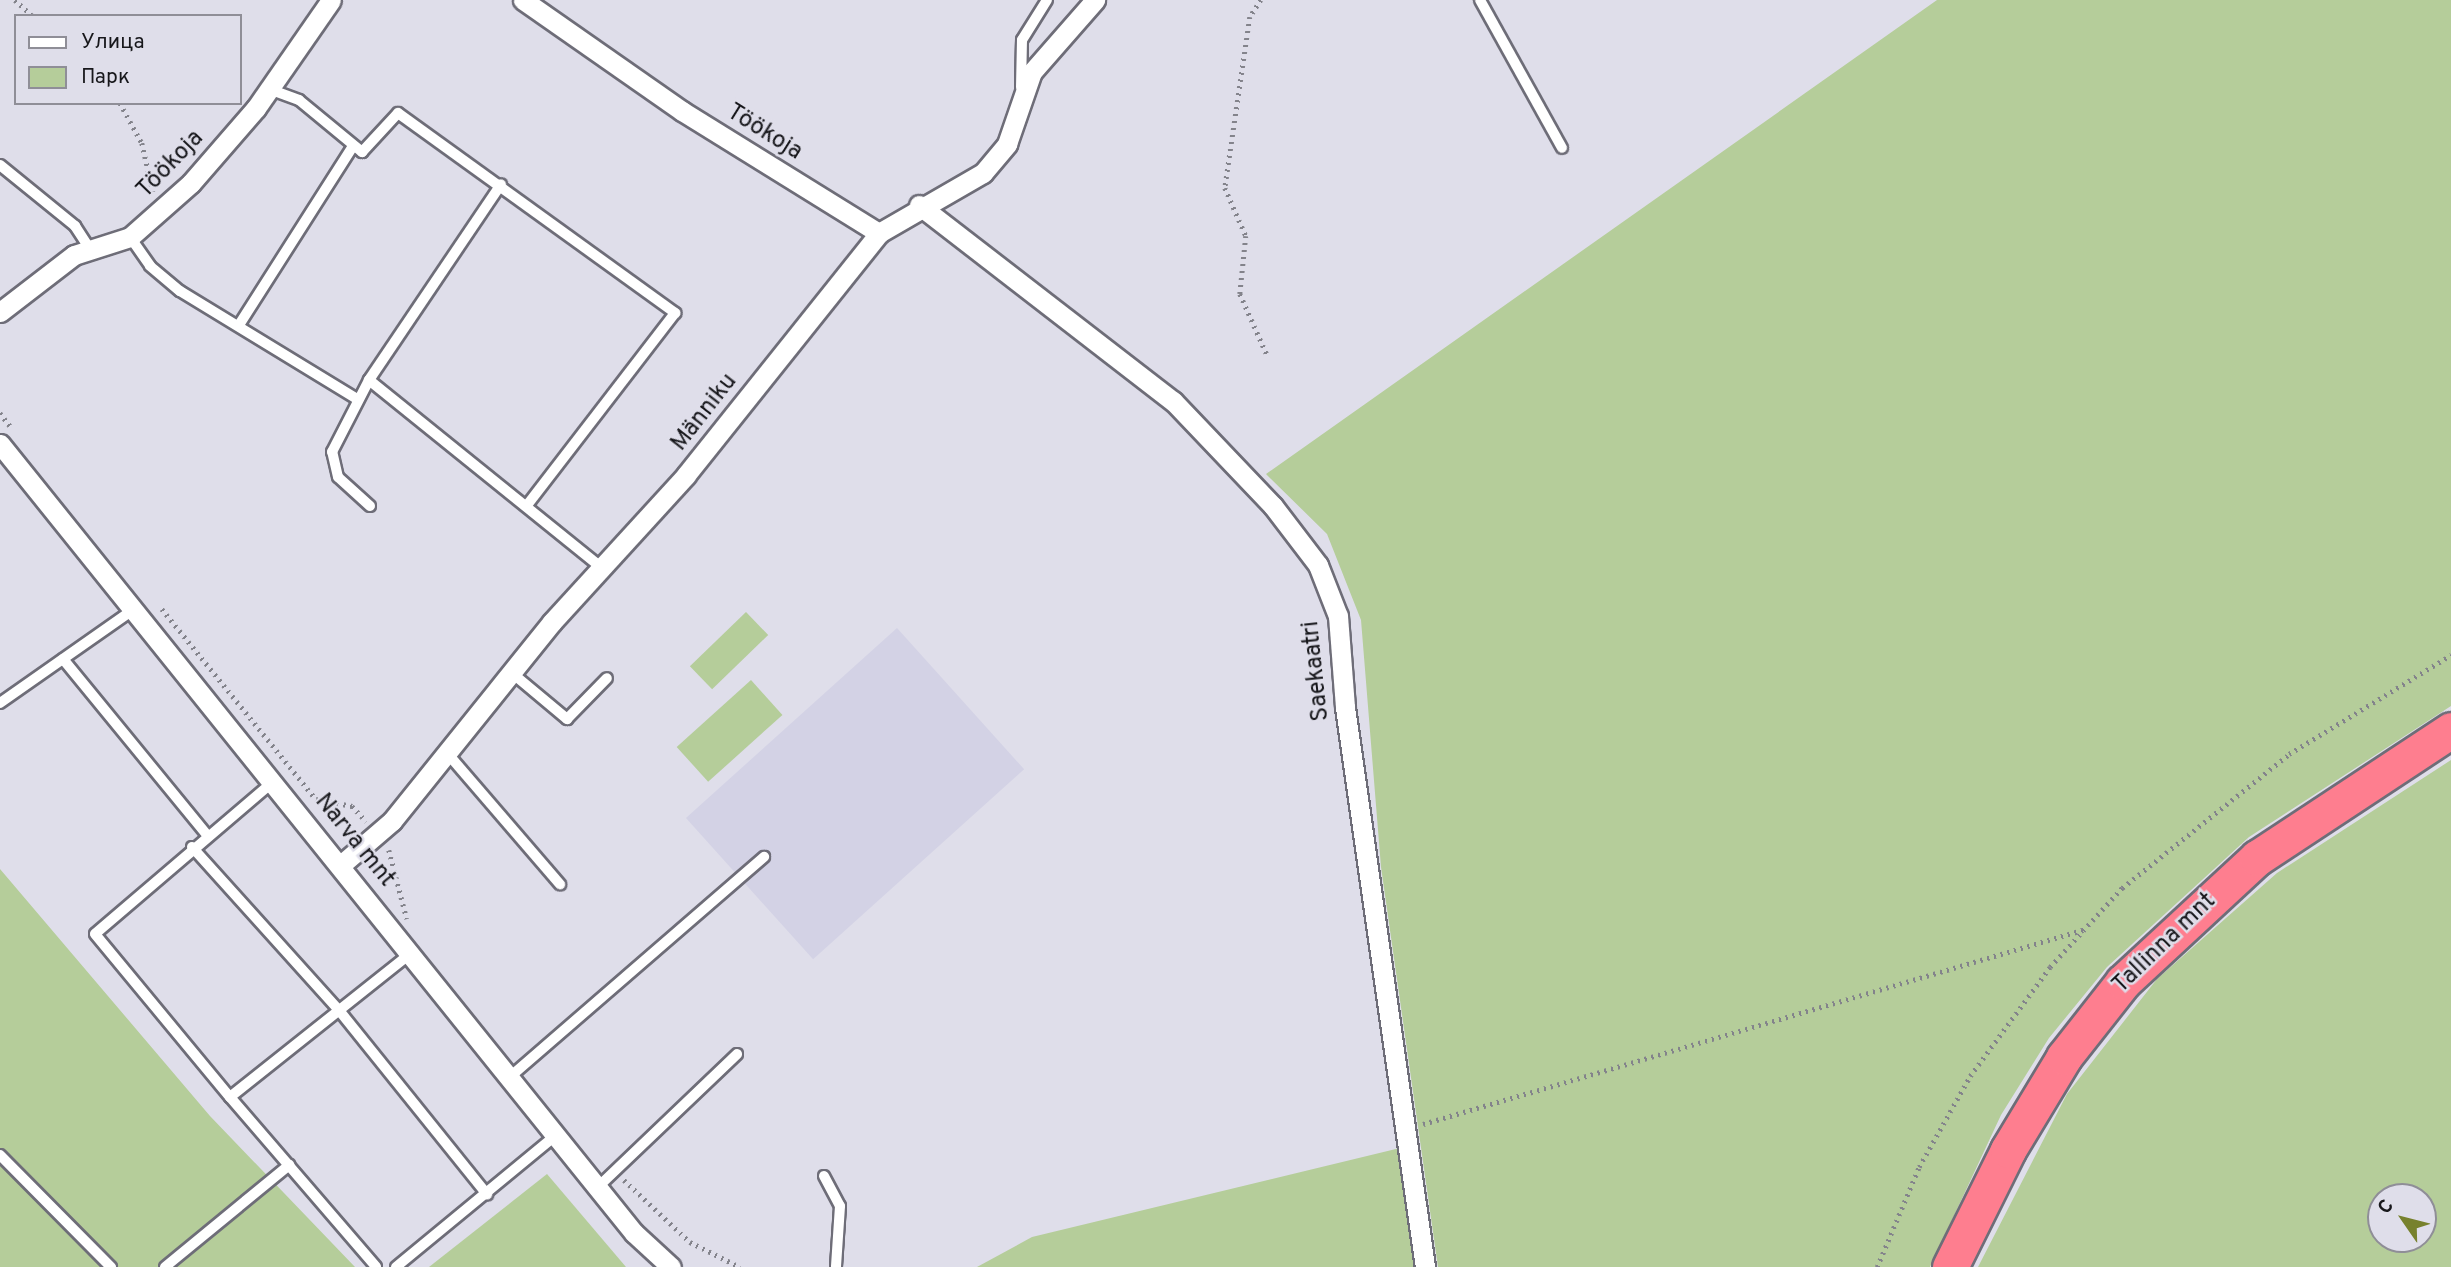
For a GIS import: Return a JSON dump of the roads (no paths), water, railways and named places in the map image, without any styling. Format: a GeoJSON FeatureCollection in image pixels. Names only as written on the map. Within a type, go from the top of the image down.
{"type":"FeatureCollection","features":[{"type":"Feature","properties":{"kind":"highway","name":"Tallinna mnt"},"geometry":{"type":"LineString","coordinates":[[1956,1257],[2064,1057],[2123,982],[2258,858],[2451,730]]}},
{"type":"Feature","properties":{"kind":"street","name":"Töökoja"},"geometry":{"type":"LineString","coordinates":[[0,312],[90,249],[130,237],[156,217],[269,89],[331,0]]}},
{"type":"Feature","properties":{"kind":"street","name":"Töökoja"},"geometry":{"type":"LineString","coordinates":[[523,0],[682,111],[878,233]]}},
{"type":"Feature","properties":{"kind":"street","name":"Männiku"},"geometry":{"type":"LineString","coordinates":[[342,864],[393,821],[512,673],[686,475],[878,233],[919,205],[984,173],[1007,144],[1020,91],[1096,0]]}},
{"type":"Feature","properties":{"kind":"street","name":"Saekaatri"},"geometry":{"type":"LineString","coordinates":[[919,205],[1173,401],[1273,506],[1318,565],[1338,616],[1345,707],[1425,1267]]}},
{"type":"Feature","properties":{"kind":"street","name":"Narva mnt"},"geometry":{"type":"LineString","coordinates":[[0,444],[342,864],[634,1233],[671,1267]]}},
{"type":"Feature","properties":{"kind":"lane"},"geometry":{"type":"LineString","coordinates":[[1020,91],[1022,40],[1047,0]]}},
{"type":"Feature","properties":{"kind":"lane"},"geometry":{"type":"LineString","coordinates":[[1480,0],[1562,148]]}},
{"type":"Feature","properties":{"kind":"lane"},"geometry":{"type":"LineString","coordinates":[[269,89],[299,100],[362,152],[398,113],[501,184],[675,313],[527,505]]}},
{"type":"Feature","properties":{"kind":"lane"},"geometry":{"type":"LineString","coordinates":[[239,325],[353,146]]}},
{"type":"Feature","properties":{"kind":"lane"},"geometry":{"type":"LineString","coordinates":[[0,164],[75,226],[90,249]]}},
{"type":"Feature","properties":{"kind":"lane"},"geometry":{"type":"LineString","coordinates":[[370,506],[332,465],[357,399],[501,184]]}},
{"type":"Feature","properties":{"kind":"lane"},"geometry":{"type":"LineString","coordinates":[[130,237],[150,266],[180,291],[357,399]]}},
{"type":"Feature","properties":{"kind":"lane"},"geometry":{"type":"LineString","coordinates":[[369,380],[602,568]]}},
{"type":"Feature","properties":{"kind":"lane"},"geometry":{"type":"LineString","coordinates":[[0,703],[135,609]]}},
{"type":"Feature","properties":{"kind":"lane"},"geometry":{"type":"LineString","coordinates":[[63,659],[207,835]]}},
{"type":"Feature","properties":{"kind":"lane"},"geometry":{"type":"LineString","coordinates":[[512,673],[566,719],[607,678]]}},
{"type":"Feature","properties":{"kind":"lane"},"geometry":{"type":"LineString","coordinates":[[448,754],[560,884]]}},
{"type":"Feature","properties":{"kind":"lane"},"geometry":{"type":"LineString","coordinates":[[275,781],[192,847],[94,934],[376,1267]]}},
{"type":"Feature","properties":{"kind":"lane"},"geometry":{"type":"LineString","coordinates":[[192,847],[338,1009],[486,1194]]}},
{"type":"Feature","properties":{"kind":"lane"},"geometry":{"type":"LineString","coordinates":[[511,1076],[764,857]]}},
{"type":"Feature","properties":{"kind":"lane"},"geometry":{"type":"LineString","coordinates":[[230,1097],[412,952]]}},
{"type":"Feature","properties":{"kind":"lane"},"geometry":{"type":"LineString","coordinates":[[599,1186],[737,1054]]}},
{"type":"Feature","properties":{"kind":"lane"},"geometry":{"type":"LineString","coordinates":[[396,1267],[556,1135]]}},
{"type":"Feature","properties":{"kind":"lane"},"geometry":{"type":"LineString","coordinates":[[0,1155],[111,1267]]}},
{"type":"Feature","properties":{"kind":"lane"},"geometry":{"type":"LineString","coordinates":[[165,1267],[289,1165]]}},
{"type":"Feature","properties":{"kind":"lane"},"geometry":{"type":"LineString","coordinates":[[824,1176],[840,1206],[836,1267]]}}]}
